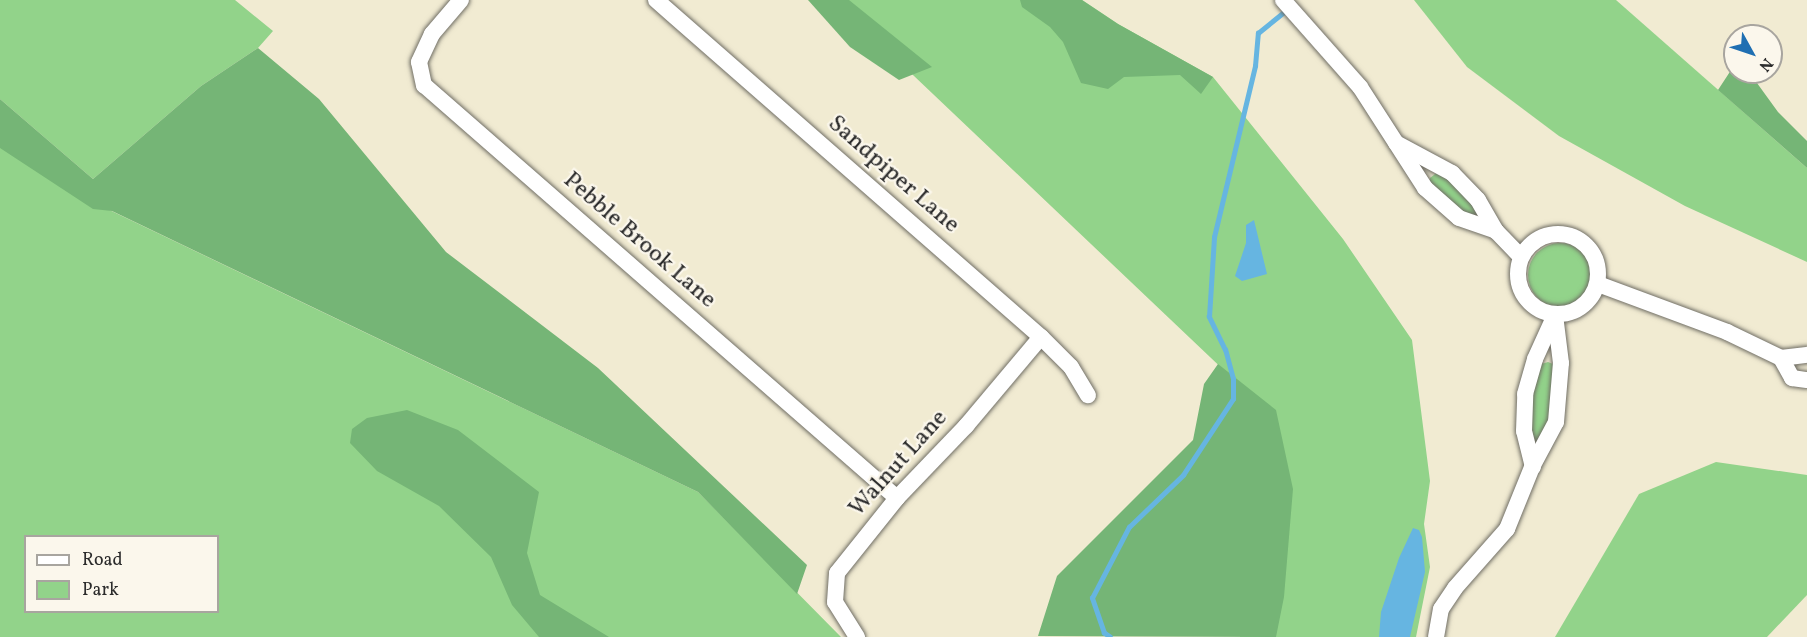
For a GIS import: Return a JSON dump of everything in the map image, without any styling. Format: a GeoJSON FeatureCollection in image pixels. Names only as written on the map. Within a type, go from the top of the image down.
{"type":"FeatureCollection","features":[{"type":"Feature","properties":{"kind":"street","name":"Pebble Brook Lane"},"geometry":{"type":"LineString","coordinates":[[460,0],[432,34],[419,62],[424,85],[897,498]]}},
{"type":"Feature","properties":{"kind":"street","name":"Sandpiper Lane"},"geometry":{"type":"LineString","coordinates":[[656,0],[1041,337],[1071,367],[1088,395]]}},
{"type":"Feature","properties":{"kind":"street"},"geometry":{"type":"LineString","coordinates":[[1283,0],[1360,87],[1425,188],[1459,218],[1496,231]]}},
{"type":"Feature","properties":{"kind":"street"},"geometry":{"type":"LineString","coordinates":[[1395,143],[1452,172],[1478,200],[1496,231],[1521,257]]}},
{"type":"Feature","properties":{"kind":"street"},"geometry":{"type":"LineString","coordinates":[[1552,234],[1572,236],[1589,247],[1596,258],[1598,284],[1582,307],[1555,315],[1542,312],[1523,294],[1518,282],[1521,257],[1540,238],[1552,234]]}},
{"type":"Feature","properties":{"kind":"street"},"geometry":{"type":"LineString","coordinates":[[1598,284],[1695,320],[1781,358],[1807,355]]}},
{"type":"Feature","properties":{"kind":"street"},"geometry":{"type":"LineString","coordinates":[[1436,637],[1441,609],[1507,529],[1533,466],[1556,422],[1561,363],[1555,315]]}},
{"type":"Feature","properties":{"kind":"street"},"geometry":{"type":"LineString","coordinates":[[1533,466],[1524,431],[1525,394],[1535,359],[1555,315]]}},
{"type":"Feature","properties":{"kind":"street","name":"Walnut Lane"},"geometry":{"type":"LineString","coordinates":[[855,636],[835,602],[837,573],[897,498],[966,426],[1041,337]]}},
{"type":"Feature","properties":{"kind":"street"},"geometry":{"type":"LineString","coordinates":[[1781,358],[1792,378],[1807,380]]}},
{"type":"Feature","properties":{"kind":"green space"},"geometry":{"type":"Polygon","coordinates":[[[0,0],[235,0],[273,31],[258,48],[201,86],[93,179],[0,99],[0,0]]]}},
{"type":"Feature","properties":{"kind":"green space"},"geometry":{"type":"Polygon","coordinates":[[[808,0],[849,0],[932,67],[899,80],[850,47],[808,0]]]}},
{"type":"Feature","properties":{"kind":"green space"},"geometry":{"type":"Polygon","coordinates":[[[834,0],[1082,0],[1118,24],[1213,77],[1343,239],[1412,340],[1430,481],[1424,524],[1430,567],[1416,637],[1240,637],[1270,414],[834,0]]]}},
{"type":"Feature","properties":{"kind":"green space"},"geometry":{"type":"Polygon","coordinates":[[[1020,0],[1082,0],[1118,24],[1213,77],[1201,94],[1180,75],[1124,77],[1108,89],[1081,83],[1063,42],[1050,27],[1022,7],[1020,0]]]}},
{"type":"Feature","properties":{"kind":"green space"},"geometry":{"type":"Polygon","coordinates":[[[1414,0],[1616,0],[1807,168],[1807,262],[1685,206],[1559,136],[1467,67],[1414,0]]]}},
{"type":"Feature","properties":{"kind":"green space"},"geometry":{"type":"Polygon","coordinates":[[[258,48],[319,99],[446,252],[598,368],[807,565],[797,594],[698,492],[112,211],[93,209],[0,148],[0,99],[93,179],[201,86],[258,48]]]}},
{"type":"Feature","properties":{"kind":"green space"},"geometry":{"type":"Polygon","coordinates":[[[1723,82],[1758,84],[1778,112],[1807,141],[1807,168],[1718,90],[1723,82]]]}},
{"type":"Feature","properties":{"kind":"green space"},"geometry":{"type":"Polygon","coordinates":[[[0,119],[99,205],[698,492],[841,637],[0,637],[0,119]]]}},
{"type":"Feature","properties":{"kind":"green space"},"geometry":{"type":"Polygon","coordinates":[[[1439,171],[1480,208],[1476,222],[1430,185],[1430,178],[1439,171]]]}},
{"type":"Feature","properties":{"kind":"green space"},"geometry":{"type":"Polygon","coordinates":[[[1560,243],[1572,245],[1583,252],[1590,263],[1592,275],[1590,287],[1583,298],[1572,305],[1560,307],[1548,305],[1537,298],[1530,287],[1528,275],[1530,263],[1537,252],[1548,245],[1560,243]]]}},
{"type":"Feature","properties":{"kind":"green space"},"geometry":{"type":"Polygon","coordinates":[[[1548,362],[1553,364],[1551,417],[1542,440],[1533,445],[1529,411],[1538,365],[1548,362]]]}},
{"type":"Feature","properties":{"kind":"green space"},"geometry":{"type":"Polygon","coordinates":[[[1218,364],[1276,410],[1293,489],[1284,597],[1276,637],[1038,636],[1057,576],[1193,440],[1204,384],[1218,364]]]}},
{"type":"Feature","properties":{"kind":"green space"},"geometry":{"type":"Polygon","coordinates":[[[407,410],[458,430],[539,492],[527,553],[540,595],[609,637],[539,637],[512,605],[491,557],[439,506],[377,471],[350,443],[352,429],[367,418],[407,410]]]}},
{"type":"Feature","properties":{"kind":"green space"},"geometry":{"type":"Polygon","coordinates":[[[1716,462],[1807,475],[1807,595],[1767,637],[1555,637],[1639,494],[1716,462]]]}},
{"type":"Feature","properties":{"kind":"water"},"geometry":{"type":"Polygon","coordinates":[[[1254,220],[1267,274],[1242,281],[1235,276],[1246,243],[1246,225],[1254,220]]]}},
{"type":"Feature","properties":{"kind":"water"},"geometry":{"type":"Polygon","coordinates":[[[1413,528],[1419,530],[1422,537],[1425,572],[1410,637],[1379,637],[1381,612],[1399,558],[1413,528]]]}},
{"type":"Feature","properties":{"kind":"waterway"},"geometry":{"type":"LineString","coordinates":[[1110,637],[1104,633],[1092,598],[1129,527],[1183,475],[1233,399],[1233,379],[1225,350],[1209,317],[1214,237],[1255,66],[1258,33],[1286,10]]}}]}
